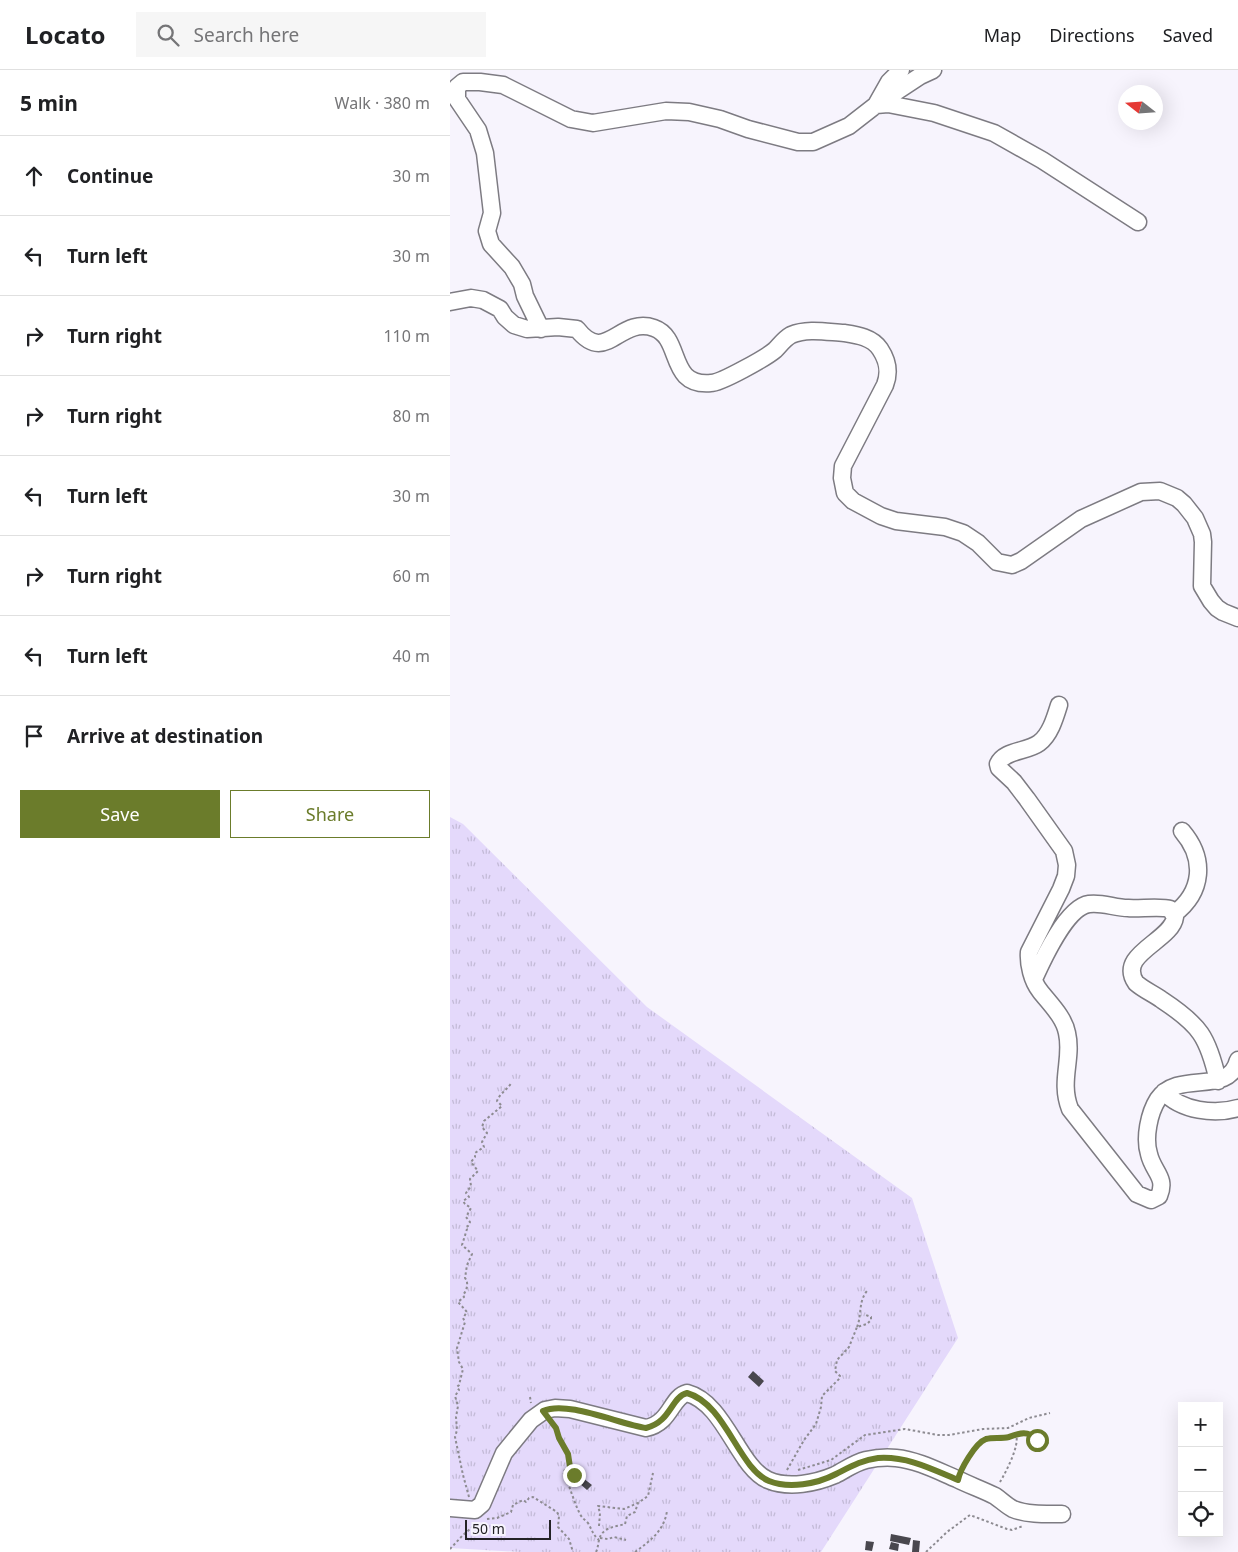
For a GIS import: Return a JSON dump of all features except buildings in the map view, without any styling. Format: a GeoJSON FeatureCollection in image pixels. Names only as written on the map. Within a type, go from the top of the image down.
{"type":"FeatureCollection","features":[{"type":"Feature","properties":{"kind":"street"},"geometry":{"type":"LineString","coordinates":[[876,105],[889,82],[902,70]]}},
{"type":"Feature","properties":{"kind":"street"},"geometry":{"type":"LineString","coordinates":[[541,329],[525,296],[522,284],[512,267],[491,244],[487,231],[492,213],[485,153],[478,130],[457,99],[457,87],[463,82],[503,85],[571,119],[593,123],[666,111],[689,112],[798,142],[813,142],[849,126],[876,105],[920,76],[933,70]]}},
{"type":"Feature","properties":{"kind":"street"},"geometry":{"type":"LineString","coordinates":[[876,105],[888,104],[934,113],[994,133],[1042,160],[1138,222]]}},
{"type":"Feature","properties":{"kind":"street"},"geometry":{"type":"LineString","coordinates":[[450,302],[470,298],[484,300],[500,309],[505,317],[514,325],[527,329],[558,327],[577,329],[585,339],[602,343],[613,339],[628,328],[653,327],[666,335],[682,373],[693,380],[706,383],[724,380],[774,350],[784,339],[797,333],[829,332],[857,335],[870,339],[880,348],[888,364],[888,371],[885,385],[843,466],[843,486],[853,502],[896,521],[954,529],[978,543],[997,562],[1012,565],[1021,561],[1086,516],[1141,492],[1160,491],[1177,498],[1195,518],[1202,534],[1203,542],[1202,586],[1211,602],[1217,608],[1238,618]]}},
{"type":"Feature","properties":{"kind":"street"},"geometry":{"type":"LineString","coordinates":[[1060,705],[1054,721],[1040,742],[1004,757],[998,764],[999,768],[1014,782],[1027,799],[1064,851],[1067,864],[1066,876],[1061,890],[1028,952],[1028,959],[1039,990],[1051,1003],[1067,1032],[1068,1051],[1065,1096],[1070,1108],[1137,1194],[1151,1200],[1158,1196],[1162,1182],[1149,1155],[1147,1143],[1154,1107],[1164,1092],[1174,1086],[1218,1081],[1230,1076],[1238,1060]]}},
{"type":"Feature","properties":{"kind":"street"},"geometry":{"type":"LineString","coordinates":[[1182,832],[1192,844],[1195,852],[1198,875],[1190,897],[1174,914],[1174,922],[1167,932],[1151,943],[1139,955],[1132,968],[1132,976],[1136,983],[1179,1011],[1200,1031],[1211,1053],[1218,1081]]}},
{"type":"Feature","properties":{"kind":"street"},"geometry":{"type":"LineString","coordinates":[[1034,979],[1071,913],[1081,906],[1092,903],[1125,908],[1166,908],[1174,914]]}},
{"type":"Feature","properties":{"kind":"street"},"geometry":{"type":"LineString","coordinates":[[1164,1092],[1174,1102],[1192,1109],[1224,1111],[1238,1108]]}},
{"type":"Feature","properties":{"kind":"street"},"geometry":{"type":"LineString","coordinates":[[450,1508],[477,1514],[486,1498],[499,1461],[504,1453],[531,1420],[543,1411],[555,1408],[570,1409],[646,1428],[662,1421],[680,1396],[687,1393],[706,1405],[725,1427],[748,1462],[768,1480],[808,1482],[836,1474],[859,1462],[879,1458],[895,1458],[911,1461],[958,1480],[992,1495],[1015,1510],[1062,1514]]}},
{"type":"Feature","properties":{"kind":"path"},"geometry":{"type":"LineString","coordinates":[[450,1549],[463,1535],[475,1526],[477,1514],[464,1482],[455,1437],[458,1406],[455,1396],[459,1390],[457,1387],[460,1385],[463,1369],[459,1362],[458,1348],[465,1322],[463,1318],[468,1312],[458,1302],[464,1297],[463,1295],[467,1287],[465,1278],[467,1265],[472,1254],[462,1244],[468,1229],[466,1227],[470,1222],[466,1217],[471,1208],[463,1201],[469,1197],[466,1193],[471,1186],[470,1179],[478,1171],[472,1162],[476,1157],[475,1153],[484,1147],[482,1142],[487,1133],[482,1127],[484,1121],[502,1106],[497,1101],[498,1097],[512,1082]]}},
{"type":"Feature","properties":{"kind":"path"},"geometry":{"type":"LineString","coordinates":[[784,1480],[804,1440],[816,1424],[822,1407],[822,1396],[840,1378],[835,1371],[837,1360],[849,1347],[860,1320],[862,1297],[867,1291]]}},
{"type":"Feature","properties":{"kind":"path"},"geometry":{"type":"LineString","coordinates":[[857,1327],[867,1324],[871,1320],[866,1315]]}},
{"type":"Feature","properties":{"kind":"path"},"geometry":{"type":"LineString","coordinates":[[530,1397],[532,1404],[543,1411],[556,1428],[568,1454],[571,1469],[579,1479]]}},
{"type":"Feature","properties":{"kind":"path"},"geometry":{"type":"LineString","coordinates":[[784,1480],[801,1468],[831,1460],[865,1435],[905,1429],[949,1435],[983,1429],[1008,1428],[1029,1418],[1050,1413]]}},
{"type":"Feature","properties":{"kind":"path"},"geometry":{"type":"LineString","coordinates":[[958,1480],[962,1468],[976,1446],[985,1439],[1000,1438],[1024,1432],[1040,1441],[1050,1443]]}},
{"type":"Feature","properties":{"kind":"path"},"geometry":{"type":"LineString","coordinates":[[992,1495],[1006,1473],[1018,1442],[1016,1435]]}},
{"type":"Feature","properties":{"kind":"path"},"geometry":{"type":"LineString","coordinates":[[571,1469],[563,1472],[581,1516],[588,1523],[591,1532],[599,1539],[614,1537],[626,1540]]}},
{"type":"Feature","properties":{"kind":"path"},"geometry":{"type":"LineString","coordinates":[[599,1526],[600,1514],[598,1506],[624,1509],[638,1504],[650,1493],[653,1473]]}},
{"type":"Feature","properties":{"kind":"path"},"geometry":{"type":"LineString","coordinates":[[477,1514],[497,1518],[510,1512],[513,1505],[518,1502],[523,1500],[526,1502],[529,1498],[533,1497],[556,1512],[559,1520],[558,1527],[569,1539],[573,1552]]}},
{"type":"Feature","properties":{"kind":"path"},"geometry":{"type":"LineString","coordinates":[[596,1552],[599,1539],[610,1527],[625,1524],[627,1516],[635,1512],[638,1504]]}},
{"type":"Feature","properties":{"kind":"path"},"geometry":{"type":"LineString","coordinates":[[635,1552],[661,1529],[666,1522],[667,1511]]}},
{"type":"Feature","properties":{"kind":"path"},"geometry":{"type":"LineString","coordinates":[[926,1552],[947,1532],[970,1515],[1012,1530],[1028,1524]]}},
{"type":"Feature","properties":{"kind":"green space"},"geometry":{"type":"Polygon","coordinates":[[[450,817],[463,824],[647,1007],[912,1198],[958,1338],[821,1552],[521,1552],[450,1548],[450,817]]]}},
{"type":"Feature","properties":{"kind":"route"},"geometry":{"type":"LineString","coordinates":[[574,1475],[570,1467],[568,1454],[556,1428],[543,1411],[555,1408],[570,1409],[646,1428],[662,1421],[680,1396],[687,1393],[693,1395],[706,1405],[725,1427],[748,1462],[764,1478],[790,1485],[836,1474],[859,1462],[879,1458],[903,1459],[922,1464],[958,1480],[960,1471],[968,1461],[971,1452],[985,1439],[1007,1437],[1024,1432],[1034,1436],[1037,1440]]}}]}
